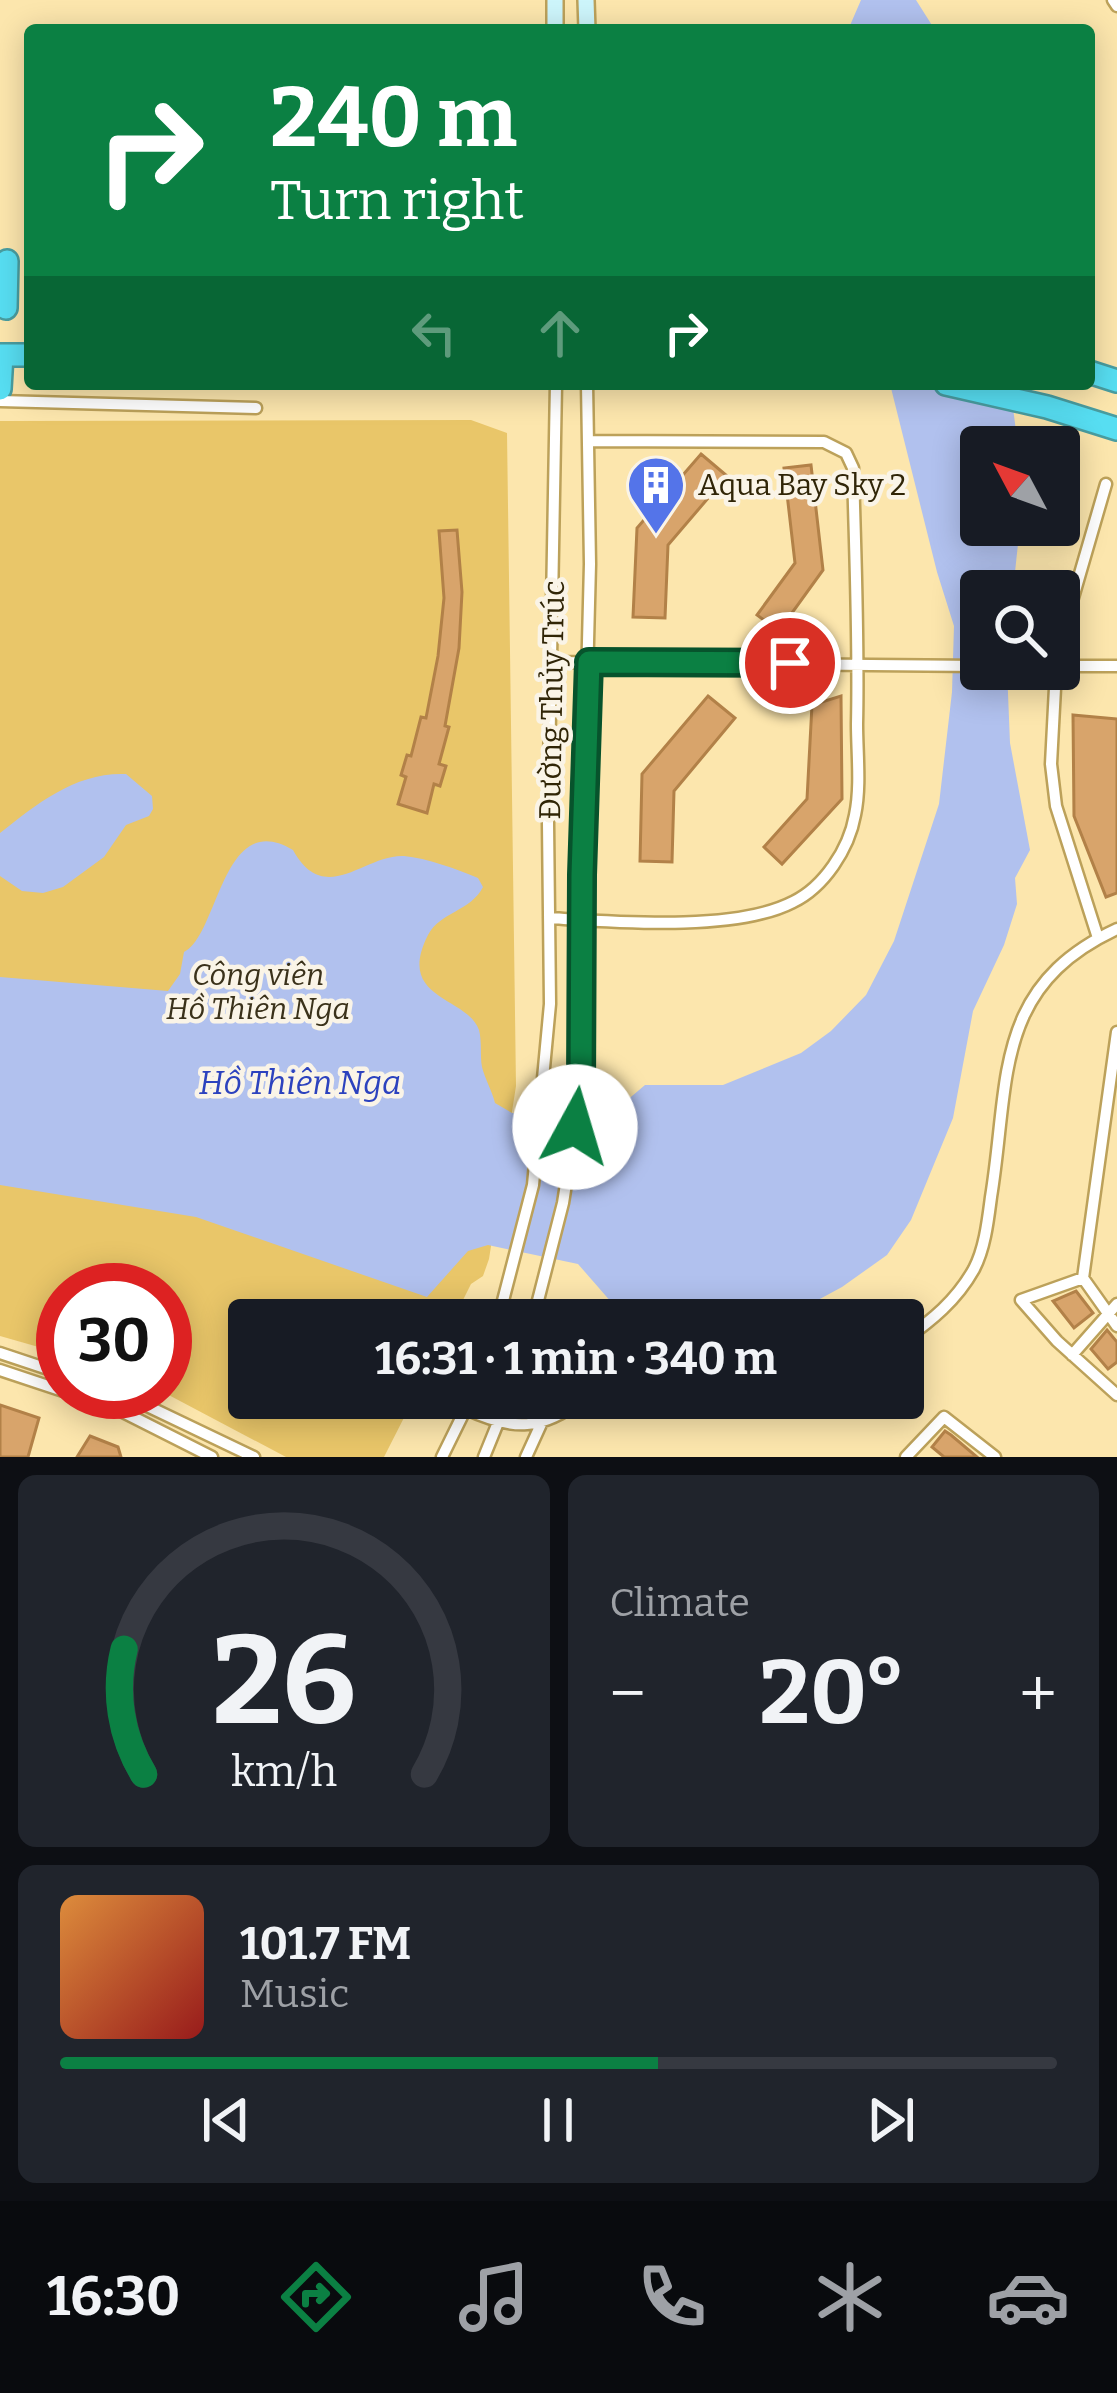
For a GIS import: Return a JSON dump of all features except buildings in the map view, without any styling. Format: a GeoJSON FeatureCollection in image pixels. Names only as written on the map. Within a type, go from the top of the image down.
{"type":"FeatureCollection","features":[{"type":"Feature","properties":{"kind":"highway"},"geometry":{"type":"LineString","coordinates":[[3,308],[8,261]]}},
{"type":"Feature","properties":{"kind":"highway"},"geometry":{"type":"LineString","coordinates":[[0,389],[1,355]]}},
{"type":"Feature","properties":{"kind":"highway"},"geometry":{"type":"LineString","coordinates":[[974,390],[1047,406],[1117,429]]}},
{"type":"Feature","properties":{"kind":"street","name":"Đường Thủy Trúc"},"geometry":{"type":"LineString","coordinates":[[505,1299],[533,1185],[550,1004],[556,390]]}},
{"type":"Feature","properties":{"kind":"street","name":"Đường Thủy Trúc"},"geometry":{"type":"LineString","coordinates":[[539,1299],[563,1203],[581,1089],[589,662],[587,390]]}},
{"type":"Feature","properties":{"kind":"street"},"geometry":{"type":"LineString","coordinates":[[0,401],[256,408]]}},
{"type":"Feature","properties":{"kind":"street"},"geometry":{"type":"LineString","coordinates":[[549,918],[724,920],[763,915],[798,900],[829,872],[847,843],[856,814],[853,468],[846,453],[824,442],[589,441]]}},
{"type":"Feature","properties":{"kind":"street"},"geometry":{"type":"LineString","coordinates":[[1080,574],[1106,484]]}},
{"type":"Feature","properties":{"kind":"street"},"geometry":{"type":"LineString","coordinates":[[553,662],[960,666]]}},
{"type":"Feature","properties":{"kind":"street"},"geometry":{"type":"LineString","coordinates":[[1080,667],[1117,666]]}},
{"type":"Feature","properties":{"kind":"street"},"geometry":{"type":"LineString","coordinates":[[1057,690],[1052,764],[1056,806],[1098,938]]}},
{"type":"Feature","properties":{"kind":"street"},"geometry":{"type":"LineString","coordinates":[[924,1326],[945,1311],[976,1266],[986,1230],[1016,1027],[1046,976],[1117,929]]}},
{"type":"Feature","properties":{"kind":"street"},"geometry":{"type":"LineString","coordinates":[[1117,1032],[1084,1278],[1117,1326]]}},
{"type":"Feature","properties":{"kind":"street"},"geometry":{"type":"LineString","coordinates":[[1084,1278],[1021,1300],[1117,1395]]}},
{"type":"Feature","properties":{"kind":"street"},"geometry":{"type":"LineString","coordinates":[[1072,1355],[1117,1304]]}},
{"type":"Feature","properties":{"kind":"street"},"geometry":{"type":"LineString","coordinates":[[0,1354],[36,1365]]}},
{"type":"Feature","properties":{"kind":"street"},"geometry":{"type":"LineString","coordinates":[[0,1370],[36,1382]]}},
{"type":"Feature","properties":{"kind":"street"},"geometry":{"type":"LineString","coordinates":[[906,1457],[944,1417],[994,1457]]}},
{"type":"Feature","properties":{"kind":"street"},"geometry":{"type":"LineString","coordinates":[[137,1419],[212,1457]]}},
{"type":"Feature","properties":{"kind":"street"},"geometry":{"type":"LineString","coordinates":[[175,1419],[254,1457]]}},
{"type":"Feature","properties":{"kind":"street"},"geometry":{"type":"LineString","coordinates":[[442,1457],[461,1419]]}},
{"type":"Feature","properties":{"kind":"street"},"geometry":{"type":"LineString","coordinates":[[492,1419],[500,1425],[547,1419]]}},
{"type":"Feature","properties":{"kind":"street"},"geometry":{"type":"LineString","coordinates":[[484,1457],[502,1419]]}},
{"type":"Feature","properties":{"kind":"street"},"geometry":{"type":"LineString","coordinates":[[526,1457],[542,1422]]}},
{"type":"Feature","properties":{"kind":"street"},"geometry":{"type":"LineString","coordinates":[[178,1440],[186,1424]]}},
{"type":"Feature","properties":{"kind":"green space","name":"Công viên Hồ Thiên Nga"},"geometry":{"type":"Polygon","coordinates":[[[471,420],[507,433],[516,1086],[489,1259],[483,1276],[471,1284],[464,1299],[228,1299],[228,1419],[403,1419],[384,1457],[286,1457],[192,1407],[192,1263],[36,1263],[36,1346],[0,1336],[0,421],[471,420]]]}},
{"type":"Feature","properties":{"kind":"water"},"geometry":{"type":"Polygon","coordinates":[[[861,0],[916,0],[931,24],[851,24],[861,0]]]}},
{"type":"Feature","properties":{"kind":"water","name":"Hồ Thiên Nga"},"geometry":{"type":"Polygon","coordinates":[[[892,390],[1011,390],[1015,426],[960,426],[960,546],[1018,546],[1015,570],[960,570],[960,690],[1008,690],[1010,743],[1030,850],[1015,878],[1017,904],[1004,945],[973,1011],[953,1118],[911,1220],[887,1255],[842,1287],[820,1299],[609,1299],[578,1264],[488,1245],[468,1251],[427,1297],[196,1217],[0,1185],[0,977],[168,991],[180,974],[184,952],[196,941],[237,859],[251,845],[269,841],[293,850],[318,875],[346,874],[404,856],[478,878],[483,887],[478,895],[428,935],[420,972],[426,985],[472,1019],[479,1030],[482,1067],[495,1103],[512,1113],[599,1124],[645,1085],[723,1085],[801,1053],[866,995],[894,941],[939,804],[954,626],[892,390]]]}},
{"type":"Feature","properties":{"kind":"water"},"geometry":{"type":"Polygon","coordinates":[[[126,774],[152,796],[153,809],[149,816],[126,825],[104,857],[63,887],[43,893],[22,891],[0,876],[0,833],[74,784],[126,774]]]}},
{"type":"Feature","properties":{"kind":"place","name":"Aqua Bay Sky 2"},"geometry":{"type":"Point","coordinates":[656,536]}},
{"type":"Feature","properties":{"kind":"route"},"geometry":{"type":"LineString","coordinates":[[575,1127],[581,1089],[589,662],[790,663]]}}]}
